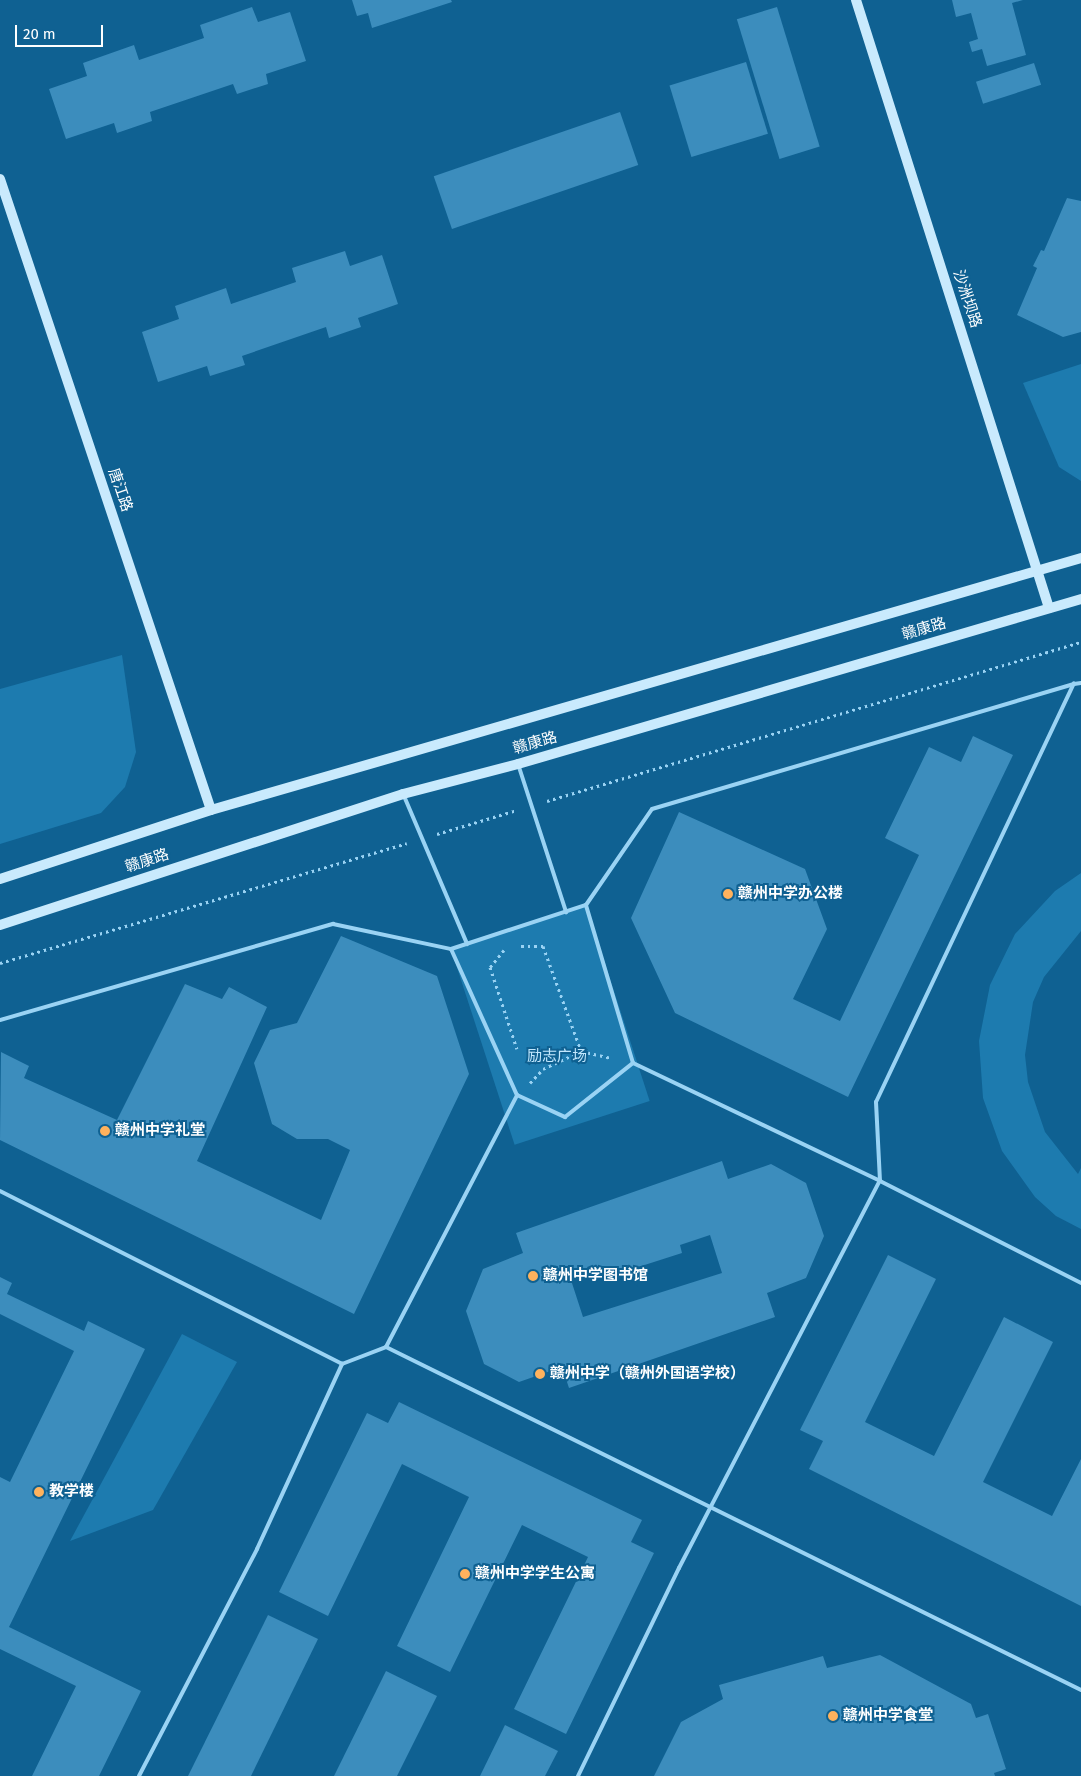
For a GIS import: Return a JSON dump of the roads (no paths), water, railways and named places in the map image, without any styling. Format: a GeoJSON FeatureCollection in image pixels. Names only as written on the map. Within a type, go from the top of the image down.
{"type":"FeatureCollection","features":[{"type":"Feature","properties":{"kind":"main road","name":"沙洲坝路"},"geometry":{"type":"LineString","coordinates":[[856,0],[1049,608]]}},
{"type":"Feature","properties":{"kind":"main road","name":"唐江路"},"geometry":{"type":"LineString","coordinates":[[0,179],[212,810]]}},
{"type":"Feature","properties":{"kind":"main road","name":"赣康路"},"geometry":{"type":"LineString","coordinates":[[0,879],[212,810],[1081,558]]}},
{"type":"Feature","properties":{"kind":"main road","name":"赣康路"},"geometry":{"type":"LineString","coordinates":[[0,925],[403,794],[518,764],[1081,599]]}},
{"type":"Feature","properties":{"kind":"lane"},"geometry":{"type":"LineString","coordinates":[[0,1020],[333,924],[451,949],[586,905],[652,809],[1081,683]]}},
{"type":"Feature","properties":{"kind":"lane"},"geometry":{"type":"LineString","coordinates":[[578,1776],[709,1509],[880,1181],[876,1102],[1074,684]]}},
{"type":"Feature","properties":{"kind":"lane"},"geometry":{"type":"LineString","coordinates":[[518,764],[566,912]]}},
{"type":"Feature","properties":{"kind":"lane"},"geometry":{"type":"LineString","coordinates":[[403,794],[467,944]]}},
{"type":"Feature","properties":{"kind":"lane"},"geometry":{"type":"LineString","coordinates":[[586,905],[634,1063],[880,1181],[1081,1283]]}},
{"type":"Feature","properties":{"kind":"lane"},"geometry":{"type":"LineString","coordinates":[[451,949],[517,1096],[565,1117],[634,1063]]}},
{"type":"Feature","properties":{"kind":"lane"},"geometry":{"type":"LineString","coordinates":[[139,1776],[257,1549],[342,1364],[386,1347],[517,1096]]}},
{"type":"Feature","properties":{"kind":"lane"},"geometry":{"type":"LineString","coordinates":[[0,1191],[342,1364]]}},
{"type":"Feature","properties":{"kind":"lane"},"geometry":{"type":"LineString","coordinates":[[386,1347],[709,1509],[1081,1690]]}},
{"type":"Feature","properties":{"kind":"place","name":"赣州中学办公楼"},"geometry":{"type":"Point","coordinates":[728,894]}},
{"type":"Feature","properties":{"kind":"place","name":"赣州中学礼堂"},"geometry":{"type":"Point","coordinates":[105,1131]}},
{"type":"Feature","properties":{"kind":"place","name":"赣州中学图书馆"},"geometry":{"type":"Point","coordinates":[533,1276]}},
{"type":"Feature","properties":{"kind":"place","name":"赣州中学（赣州外国语学校）"},"geometry":{"type":"Point","coordinates":[540,1374]}},
{"type":"Feature","properties":{"kind":"place","name":"教学楼"},"geometry":{"type":"Point","coordinates":[39,1492]}},
{"type":"Feature","properties":{"kind":"place","name":"赣州中学学生公寓"},"geometry":{"type":"Point","coordinates":[465,1574]}},
{"type":"Feature","properties":{"kind":"place","name":"赣州中学食堂"},"geometry":{"type":"Point","coordinates":[833,1716]}},
{"type":"Feature","properties":{"kind":"park label","name":"励志广场"},"geometry":{"type":"Point","coordinates":[557,1057]}}]}
